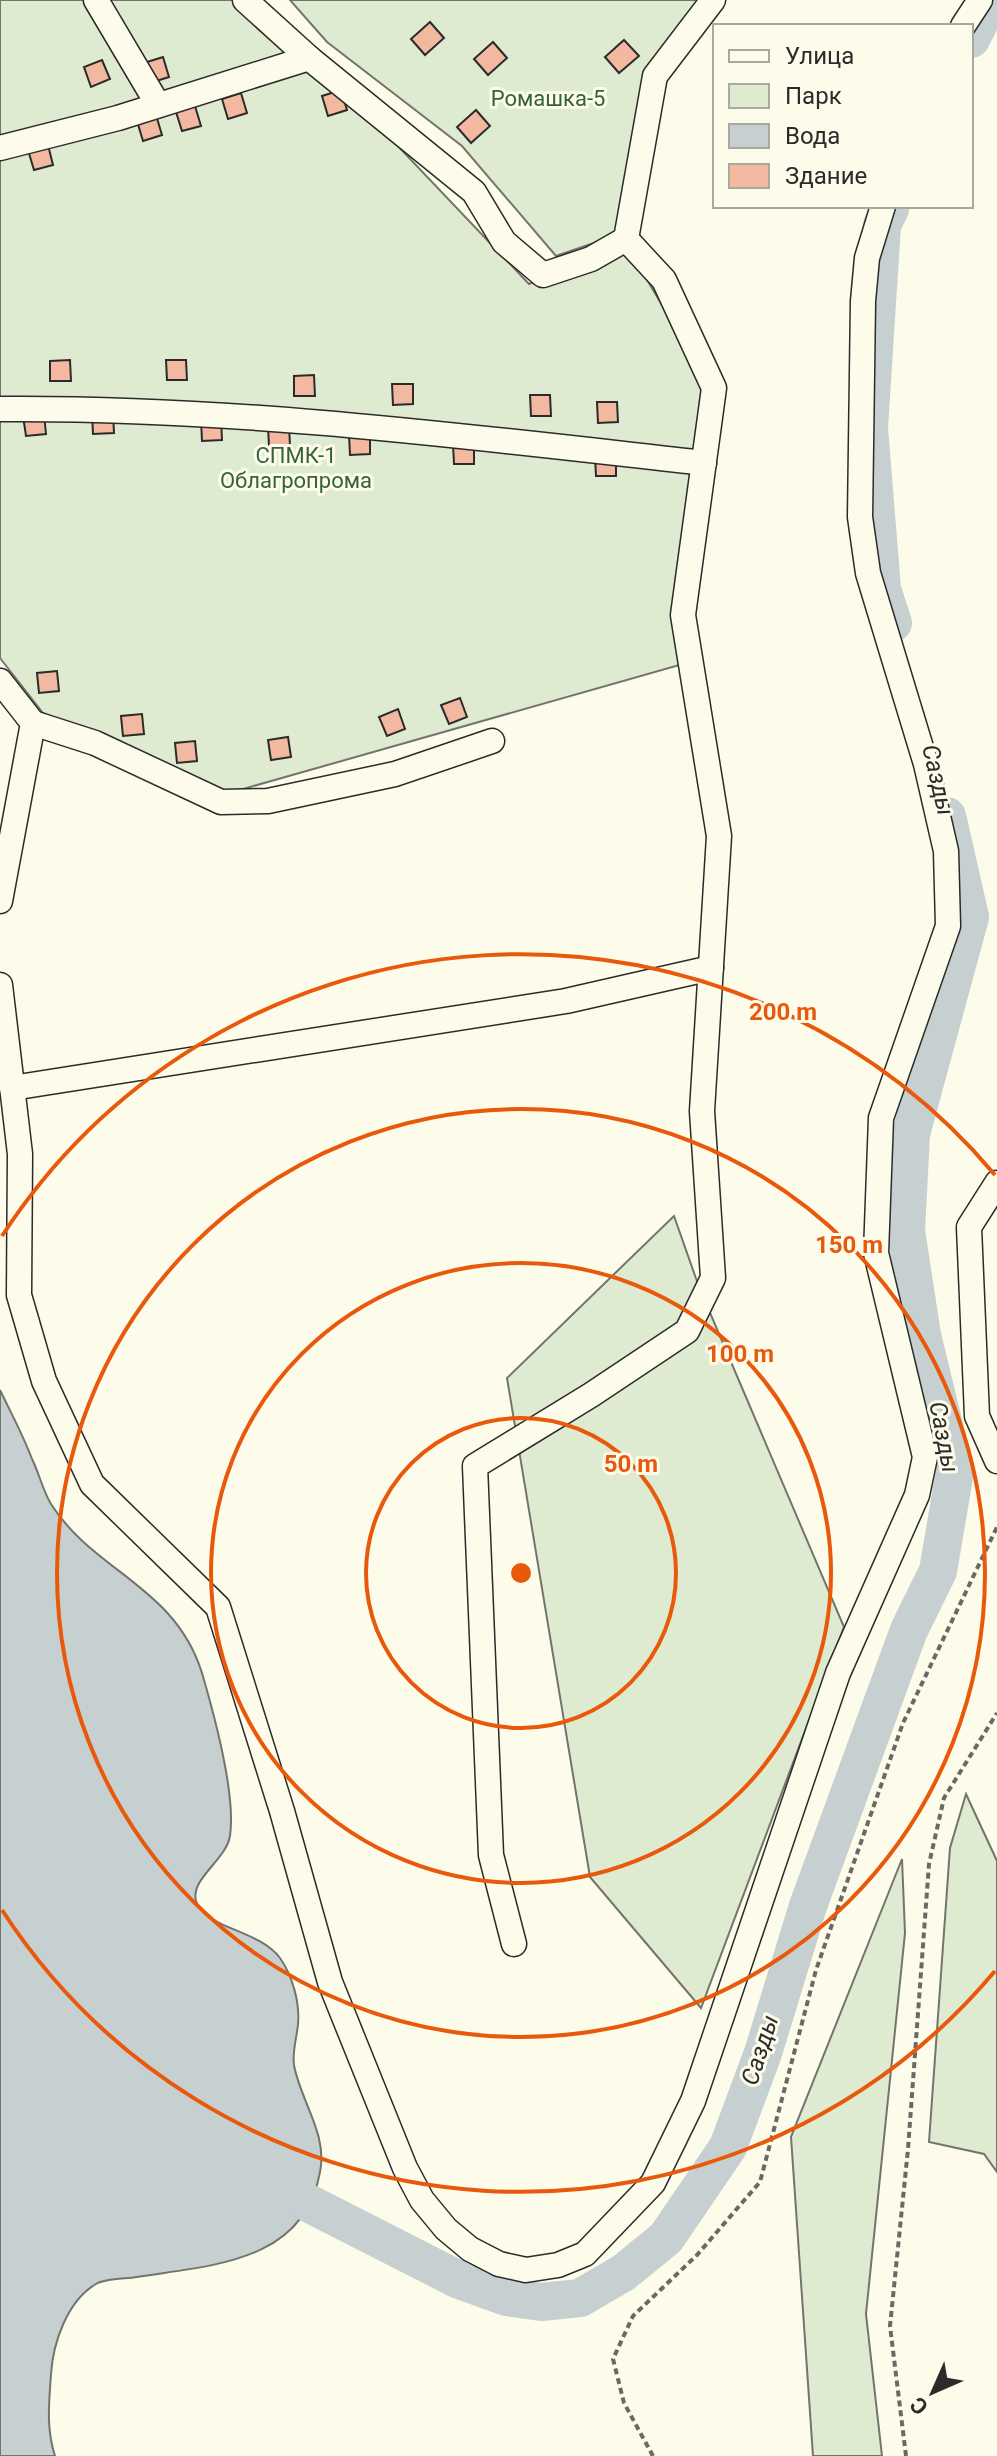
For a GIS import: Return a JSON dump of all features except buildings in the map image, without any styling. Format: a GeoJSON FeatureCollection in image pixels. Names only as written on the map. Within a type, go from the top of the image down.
{"type":"FeatureCollection","features":[{"type":"Feature","properties":{"kind":"street"},"geometry":{"type":"LineString","coordinates":[[96,0],[157,103]]}},
{"type":"Feature","properties":{"kind":"street"},"geometry":{"type":"LineString","coordinates":[[245,0],[309,58],[474,192],[504,242],[543,275],[591,259],[626,239]]}},
{"type":"Feature","properties":{"kind":"street"},"geometry":{"type":"LineString","coordinates":[[626,239],[655,76],[713,0]]}},
{"type":"Feature","properties":{"kind":"street"},"geometry":{"type":"LineString","coordinates":[[964,24],[980,0]]}},
{"type":"Feature","properties":{"kind":"street"},"geometry":{"type":"LineString","coordinates":[[0,148],[118,118],[157,103],[309,58]]}},
{"type":"Feature","properties":{"kind":"street"},"geometry":{"type":"LineString","coordinates":[[0,985],[20,1154],[19,1295],[44,1381],[92,1484],[218,1607],[282,1811],[330,1982],[405,2168],[422,2200],[446,2229],[470,2249],[499,2264],[526,2270],[558,2265],[585,2254],[653,2183],[693,2101],[838,1673],[917,1495],[925,1457],[876,1253],[881,1118],[948,926],[946,851],[926,764],[868,573],[860,517],[863,301],[867,258],[882,208]]}},
{"type":"Feature","properties":{"kind":"street"},"geometry":{"type":"LineString","coordinates":[[514,1944],[491,1855],[475,1466],[591,1395],[687,1331],[713,1278],[702,1111],[719,836],[683,615],[714,388],[664,280],[626,239]]}},
{"type":"Feature","properties":{"kind":"street"},"geometry":{"type":"LineString","coordinates":[[0,409],[84,408],[276,420],[704,463]]}},
{"type":"Feature","properties":{"kind":"street"},"geometry":{"type":"LineString","coordinates":[[0,681],[33,723],[95,743],[221,802],[268,801],[395,774],[492,741]]}},
{"type":"Feature","properties":{"kind":"street"},"geometry":{"type":"LineString","coordinates":[[0,901],[33,723]]}},
{"type":"Feature","properties":{"kind":"street"},"geometry":{"type":"LineString","coordinates":[[12,1088],[566,1001],[711,968]]}},
{"type":"Feature","properties":{"kind":"street"},"geometry":{"type":"LineString","coordinates":[[997,1183],[969,1227],[977,1416],[997,1461]]}},
{"type":"Feature","properties":{"kind":"path"},"geometry":{"type":"LineString","coordinates":[[653,2456],[624,2403],[613,2359],[633,2316],[697,2255],[760,2182],[816,1970],[903,1723],[997,1527]]}},
{"type":"Feature","properties":{"kind":"path"},"geometry":{"type":"LineString","coordinates":[[906,2456],[890,2326],[908,2149],[929,1864],[944,1798],[997,1713]]}},
{"type":"Feature","properties":{"kind":"green space","name":"СПМК-1 Облагропрома"},"geometry":{"type":"Polygon","coordinates":[[[0,0],[259,0],[529,284],[625,243],[711,387],[683,664],[229,793],[43,713],[0,658],[0,0]]]}},
{"type":"Feature","properties":{"kind":"green space","name":"Ромашка-5"},"geometry":{"type":"Polygon","coordinates":[[[290,0],[712,0],[652,72],[623,233],[556,256],[462,146],[327,42],[290,0]]]}},
{"type":"Feature","properties":{"kind":"green space"},"geometry":{"type":"Polygon","coordinates":[[[674,1216],[699,1287],[844,1627],[701,2008],[590,1877],[507,1378],[674,1216]]]}},
{"type":"Feature","properties":{"kind":"green space"},"geometry":{"type":"Polygon","coordinates":[[[966,1794],[997,1861],[997,2172],[984,2154],[929,2142],[950,1848],[966,1794]]]}},
{"type":"Feature","properties":{"kind":"green space"},"geometry":{"type":"Polygon","coordinates":[[[902,1859],[905,1933],[866,2314],[882,2456],[813,2456],[791,2137],[902,1859]]]}},
{"type":"Feature","properties":{"kind":"water"},"geometry":{"type":"Polygon","coordinates":[[[0,1390],[51,1504],[89,1547],[154,1599],[190,1644],[202,1673],[223,1754],[231,1819],[227,1845],[198,1885],[196,1901],[210,1918],[270,1948],[288,1972],[298,2016],[294,2065],[317,2131],[321,2158],[311,2202],[295,2225],[275,2242],[223,2262],[100,2282],[77,2301],[58,2336],[52,2362],[49,2416],[55,2456],[0,2456],[0,1390]]]}},
{"type":"Feature","properties":{"kind":"waterway","name":"Сазды"},"geometry":{"type":"LineString","coordinates":[[973,35],[991,0]]}},
{"type":"Feature","properties":{"kind":"waterway","name":"Сазды"},"geometry":{"type":"LineString","coordinates":[[890,209],[882,225],[869,428],[882,589],[893,623]]}},
{"type":"Feature","properties":{"kind":"waterway","name":"Сазды"},"geometry":{"type":"LineString","coordinates":[[310,2204],[459,2280],[506,2297],[541,2302],[580,2298],[623,2273],[666,2238],[728,2147],[763,2053],[808,1906],[909,1630],[938,1571],[955,1471],[922,1335],[906,1231],[911,1134],[970,917],[947,816]]}}]}
